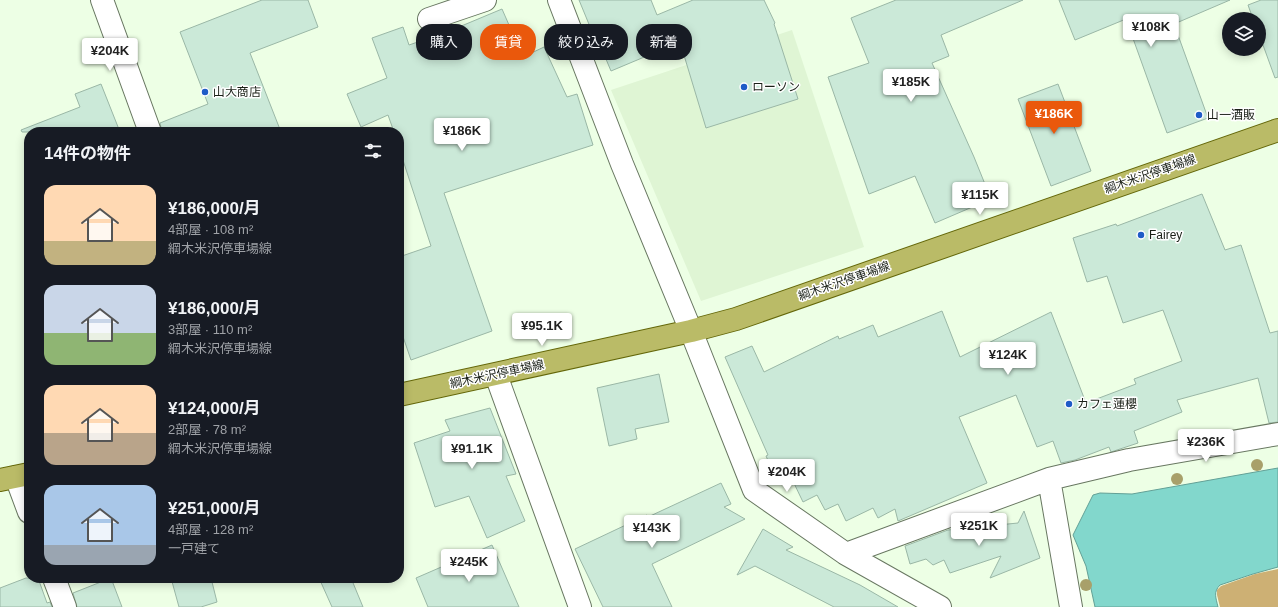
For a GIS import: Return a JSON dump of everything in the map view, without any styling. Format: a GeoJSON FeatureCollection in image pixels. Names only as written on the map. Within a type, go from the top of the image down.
{"type":"FeatureCollection","features":[{"type":"Feature","properties":{"kind":"main road","name":"綱木米沢停車場線"},"geometry":{"type":"LineString","coordinates":[[404,394],[691,331],[736,319],[1278,130]]}},
{"type":"Feature","properties":{"kind":"street"},"geometry":{"type":"LineString","coordinates":[[102,0],[148,127]]}},
{"type":"Feature","properties":{"kind":"street"},"geometry":{"type":"LineString","coordinates":[[429,19],[485,0]]}},
{"type":"Feature","properties":{"kind":"street"},"geometry":{"type":"LineString","coordinates":[[559,0],[622,164],[691,331],[754,490],[846,554],[940,607]]}},
{"type":"Feature","properties":{"kind":"street"},"geometry":{"type":"LineString","coordinates":[[496,375],[580,607]]}},
{"type":"Feature","properties":{"kind":"street"},"geometry":{"type":"LineString","coordinates":[[846,554],[1049,479],[1129,460],[1278,434]]}},
{"type":"Feature","properties":{"kind":"street"},"geometry":{"type":"LineString","coordinates":[[15,477],[24,500]]}},
{"type":"Feature","properties":{"kind":"street"},"geometry":{"type":"LineString","coordinates":[[1049,479],[1071,607]]}},
{"type":"Feature","properties":{"kind":"street"},"geometry":{"type":"LineString","coordinates":[[56,583],[65,607]]}},
{"type":"Feature","properties":{"kind":"shaded area"},"geometry":{"type":"Polygon","coordinates":[[[792,30],[864,247],[701,301],[611,90],[792,30]]]}},
{"type":"Feature","properties":{"kind":"shaded area"},"geometry":{"type":"Polygon","coordinates":[[[1278,569],[1278,607],[1220,607],[1217,590],[1221,586],[1255,574],[1278,569]]]}},
{"type":"Feature","properties":{"kind":"water"},"geometry":{"type":"Polygon","coordinates":[[[1278,468],[1278,567],[1220,585],[1216,590],[1218,607],[1095,607],[1086,566],[1073,535],[1093,495],[1100,493],[1132,494],[1278,468]]]}},
{"type":"Feature","properties":{"kind":"building"},"geometry":{"type":"Polygon","coordinates":[[[262,0],[308,0],[318,27],[250,53],[279,127],[161,127],[160,123],[208,104],[180,32],[262,0]]]}},
{"type":"Feature","properties":{"kind":"building"},"geometry":{"type":"Polygon","coordinates":[[[579,0],[651,0],[657,15],[693,0],[764,0],[775,23],[774,24],[798,99],[706,128],[685,60],[692,60],[692,24],[636,24],[637,60],[611,71],[606,60],[628,60],[628,24],[589,24],[579,0]]]}},
{"type":"Feature","properties":{"kind":"building"},"geometry":{"type":"Polygon","coordinates":[[[896,0],[1023,0],[941,35],[949,56],[932,63],[991,199],[935,223],[915,176],[869,194],[828,77],[869,63],[851,18],[896,0]]]}},
{"type":"Feature","properties":{"kind":"building"},"geometry":{"type":"Polygon","coordinates":[[[1059,0],[1230,0],[1174,24],[1208,118],[1167,133],[1126,19],[1075,40],[1059,0]]]}},
{"type":"Feature","properties":{"kind":"building"},"geometry":{"type":"Polygon","coordinates":[[[1261,0],[1278,0],[1278,77],[1275,78],[1266,53],[1266,12],[1250,12],[1248,5],[1261,0]]]}},
{"type":"Feature","properties":{"kind":"building"},"geometry":{"type":"Polygon","coordinates":[[[502,9],[509,24],[480,24],[480,60],[536,60],[536,51],[544,47],[544,60],[550,60],[567,97],[577,94],[593,145],[444,193],[492,331],[411,360],[404,340],[404,255],[431,246],[404,163],[404,127],[392,127],[388,115],[361,127],[347,94],[387,78],[372,38],[403,27],[409,45],[416,43],[416,60],[472,60],[472,24],[466,24],[502,9]]]}},
{"type":"Feature","properties":{"kind":"building"},"geometry":{"type":"Polygon","coordinates":[[[101,84],[118,127],[29,127],[80,107],[75,94],[101,84]]]}},
{"type":"Feature","properties":{"kind":"building"},"geometry":{"type":"Polygon","coordinates":[[[1058,84],[1091,171],[1051,186],[1018,99],[1058,84]]]}},
{"type":"Feature","properties":{"kind":"building"},"geometry":{"type":"Polygon","coordinates":[[[1202,194],[1225,250],[1241,245],[1270,333],[1278,331],[1278,422],[1269,423],[1258,378],[1177,400],[1182,412],[1134,431],[1138,443],[1111,452],[1109,447],[1075,460],[1061,463],[1053,441],[1037,447],[1016,395],[959,417],[987,483],[898,521],[895,509],[878,518],[873,508],[846,521],[838,504],[825,510],[817,495],[803,502],[791,477],[778,483],[766,456],[768,455],[725,357],[752,346],[764,372],[838,336],[839,339],[873,325],[878,337],[942,311],[960,357],[1051,312],[1086,403],[1136,384],[1134,379],[1182,361],[1163,310],[1123,323],[1107,276],[1087,282],[1073,238],[1116,224],[1117,226],[1202,194]]]}},
{"type":"Feature","properties":{"kind":"building"},"geometry":{"type":"Polygon","coordinates":[[[659,374],[669,422],[635,429],[637,439],[609,446],[597,388],[659,374]]]}},
{"type":"Feature","properties":{"kind":"building"},"geometry":{"type":"Polygon","coordinates":[[[490,408],[516,474],[506,476],[525,521],[487,538],[469,496],[435,507],[414,443],[450,431],[445,420],[490,408]]]}},
{"type":"Feature","properties":{"kind":"building"},"geometry":{"type":"Polygon","coordinates":[[[721,483],[731,504],[724,507],[745,519],[652,564],[672,607],[603,607],[575,549],[647,515],[648,517],[721,483]]]}},
{"type":"Feature","properties":{"kind":"building"},"geometry":{"type":"Polygon","coordinates":[[[1024,511],[1040,558],[990,578],[1001,556],[950,573],[944,560],[933,565],[926,559],[910,564],[905,546],[948,530],[1018,523],[1024,511]]]}},
{"type":"Feature","properties":{"kind":"building"},"geometry":{"type":"Polygon","coordinates":[[[763,529],[793,547],[786,550],[860,585],[898,607],[834,607],[755,566],[737,575],[763,529]]]}},
{"type":"Feature","properties":{"kind":"building"},"geometry":{"type":"Polygon","coordinates":[[[492,545],[519,607],[428,607],[416,578],[492,545]]]}},
{"type":"Feature","properties":{"kind":"building"},"geometry":{"type":"Polygon","coordinates":[[[24,579],[24,583],[40,583],[47,603],[50,602],[52,607],[0,607],[0,588],[24,579]]]}},
{"type":"Feature","properties":{"kind":"building"},"geometry":{"type":"Polygon","coordinates":[[[98,583],[113,583],[122,607],[77,607],[73,593],[98,583]]]}},
{"type":"Feature","properties":{"kind":"building"},"geometry":{"type":"Polygon","coordinates":[[[172,583],[212,583],[217,602],[201,607],[179,607],[172,583]]]}},
{"type":"Feature","properties":{"kind":"building"},"geometry":{"type":"Polygon","coordinates":[[[321,583],[353,583],[363,607],[332,607],[321,583]]]}},
{"type":"Feature","properties":{"kind":"place","name":"ローソン"},"geometry":{"type":"Point","coordinates":[744,87]}},
{"type":"Feature","properties":{"kind":"place","name":"山大商店"},"geometry":{"type":"Point","coordinates":[205,92]}},
{"type":"Feature","properties":{"kind":"place","name":"山一酒販"},"geometry":{"type":"Point","coordinates":[1199,115]}},
{"type":"Feature","properties":{"kind":"place","name":"Fairey"},"geometry":{"type":"Point","coordinates":[1141,235]}},
{"type":"Feature","properties":{"kind":"place","name":"カフェ蓮櫻"},"geometry":{"type":"Point","coordinates":[1069,404]}}]}
